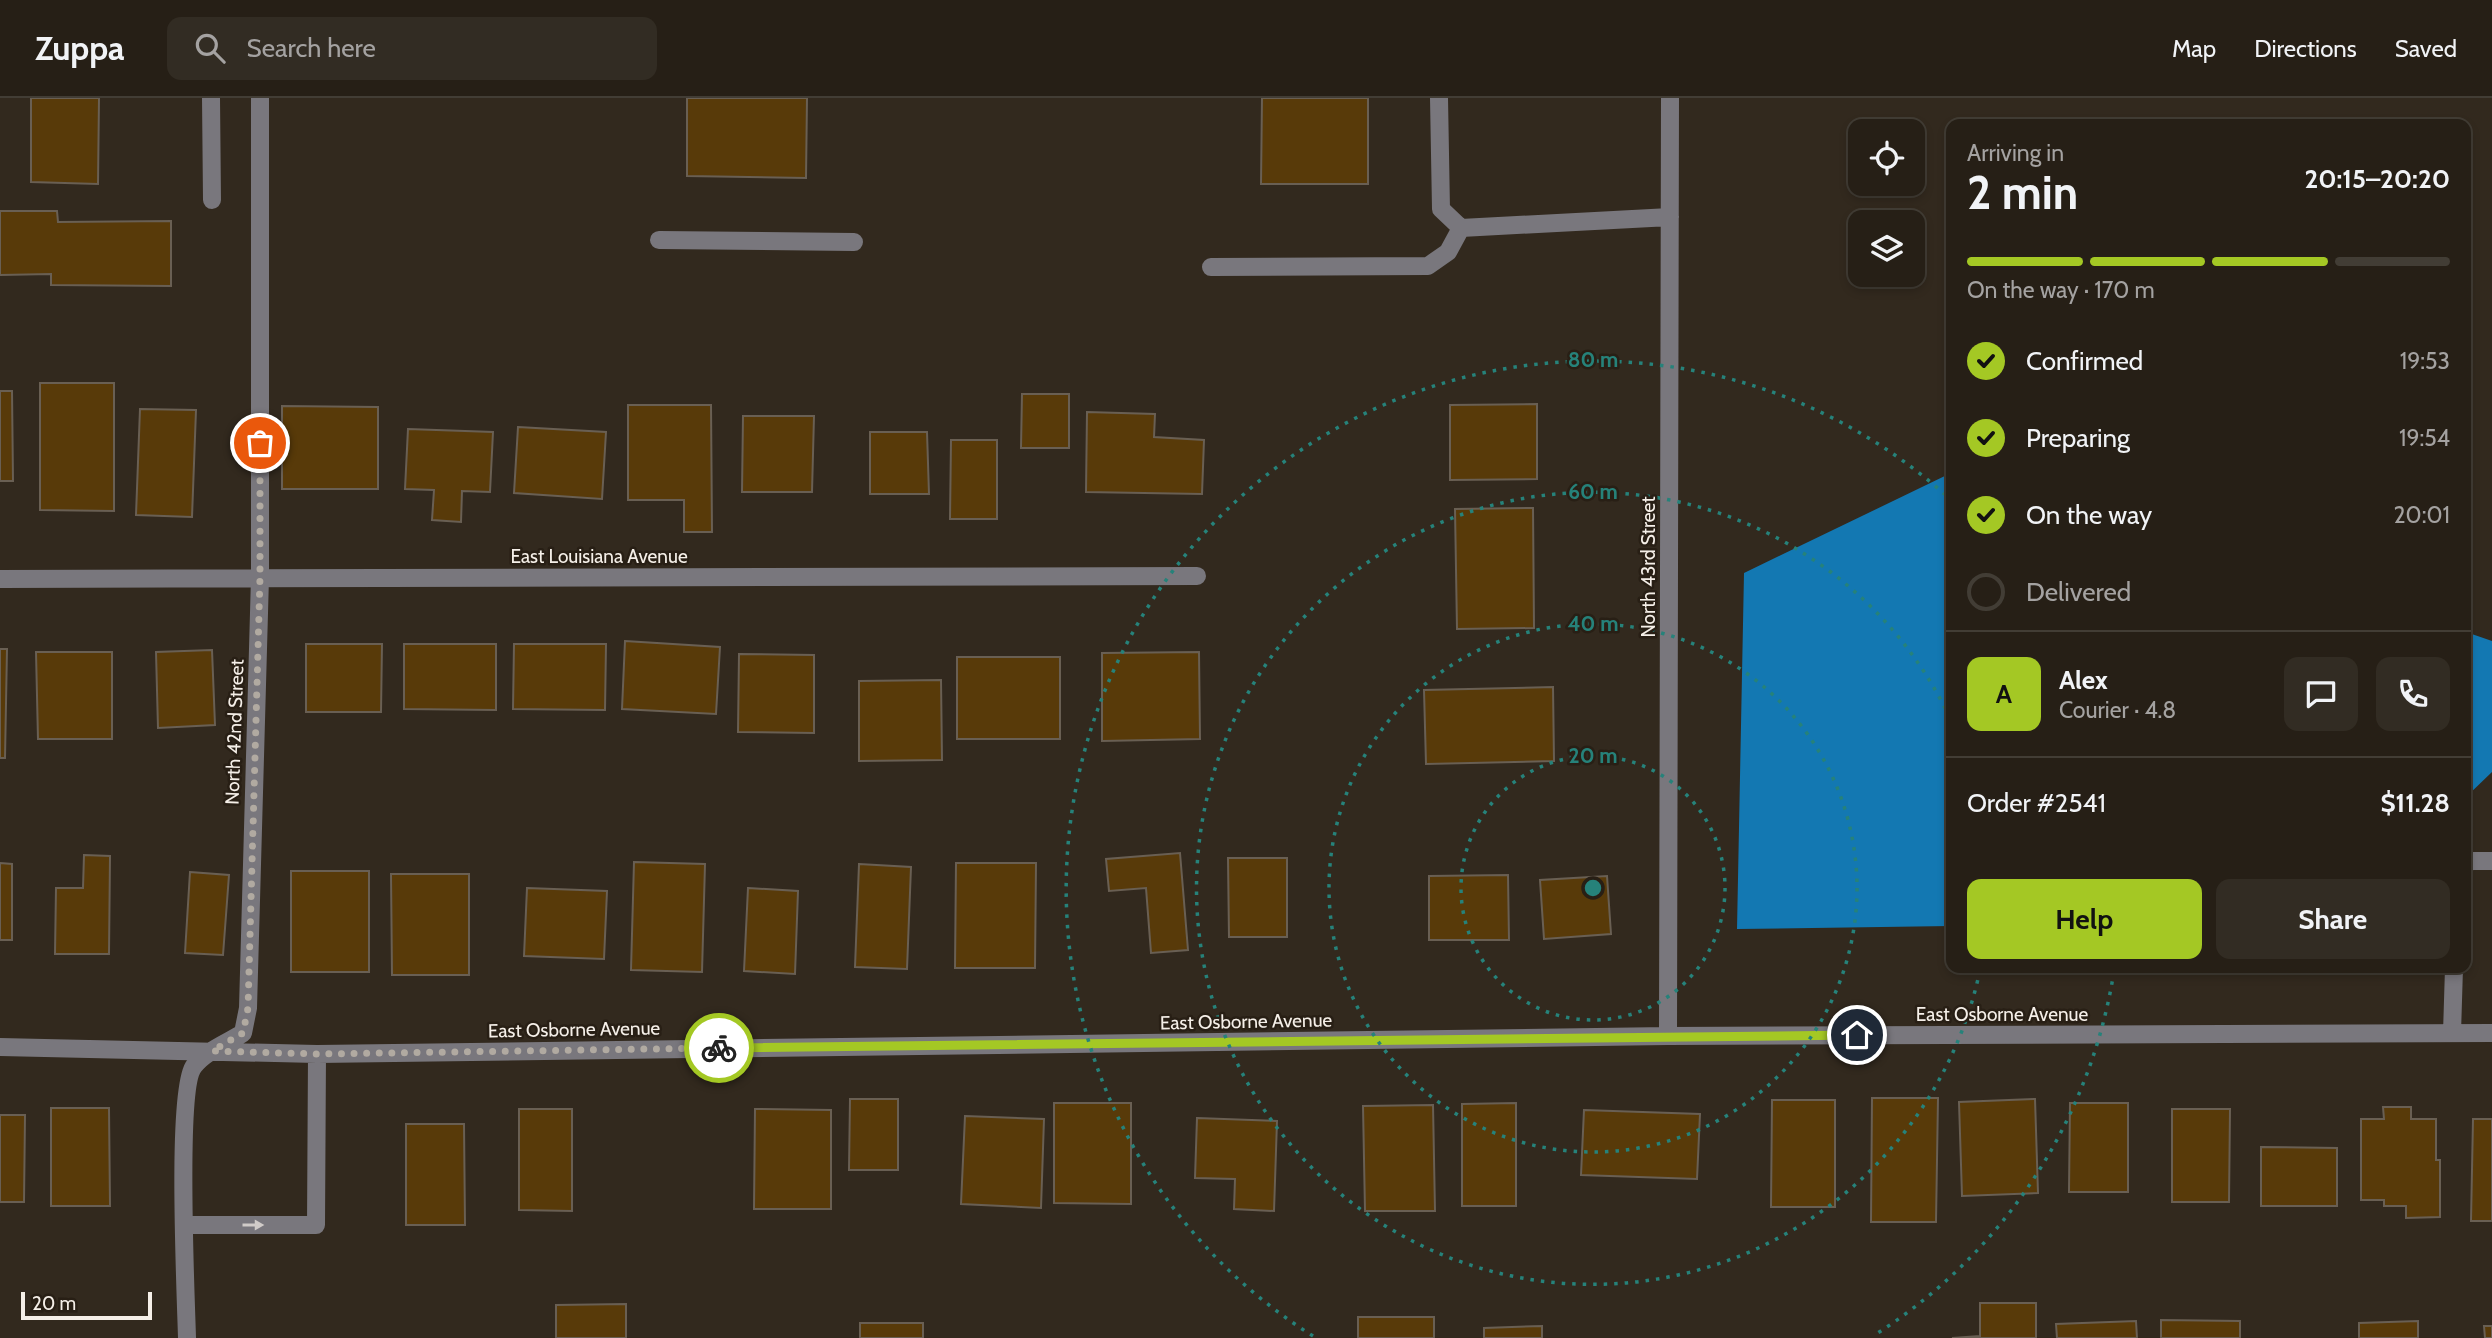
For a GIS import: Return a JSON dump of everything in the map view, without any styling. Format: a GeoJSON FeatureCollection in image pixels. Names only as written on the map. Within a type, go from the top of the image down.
{"type":"FeatureCollection","features":[{"type":"Feature","properties":{"kind":"street"},"geometry":{"type":"LineString","coordinates":[[211,98],[212,200]]}},
{"type":"Feature","properties":{"kind":"street","name":"North 42nd Street"},"geometry":{"type":"LineString","coordinates":[[187,1338],[184,1109],[192,1068],[212,1051],[243,1033],[248,1008],[260,577],[260,98]]}},
{"type":"Feature","properties":{"kind":"street"},"geometry":{"type":"LineString","coordinates":[[1439,98],[1441,209],[1461,228],[1670,217]]}},
{"type":"Feature","properties":{"kind":"street","name":"North 43rd Street"},"geometry":{"type":"LineString","coordinates":[[1668,1036],[1670,98]]}},
{"type":"Feature","properties":{"kind":"street"},"geometry":{"type":"LineString","coordinates":[[1211,267],[1428,266],[1448,252],[1461,228]]}},
{"type":"Feature","properties":{"kind":"street"},"geometry":{"type":"LineString","coordinates":[[659,240],[854,242]]}},
{"type":"Feature","properties":{"kind":"street","name":"East Louisiana Avenue"},"geometry":{"type":"LineString","coordinates":[[0,579],[1197,576]]}},
{"type":"Feature","properties":{"kind":"street"},"geometry":{"type":"LineString","coordinates":[[2471,861],[2492,861]]}},
{"type":"Feature","properties":{"kind":"street"},"geometry":{"type":"LineString","coordinates":[[2452,1033],[2454,973]]}},
{"type":"Feature","properties":{"kind":"street","name":"East Osborne Avenue"},"geometry":{"type":"LineString","coordinates":[[0,1047],[317,1054],[1668,1036],[2492,1033]]}},
{"type":"Feature","properties":{"kind":"street"},"geometry":{"type":"LineString","coordinates":[[184,1225],[316,1225],[317,1054]]}},
{"type":"Feature","properties":{"kind":"water"},"geometry":{"type":"Polygon","coordinates":[[[1946,475],[1946,926],[1737,929],[1744,573],[1946,475]]]}},
{"type":"Feature","properties":{"kind":"water"},"geometry":{"type":"Polygon","coordinates":[[[2471,634],[2492,641],[2492,772],[2471,792],[2471,634]]]}},
{"type":"Feature","properties":{"kind":"building"},"geometry":{"type":"Polygon","coordinates":[[[31,98],[99,98],[98,184],[31,182],[31,98]]]}},
{"type":"Feature","properties":{"kind":"building"},"geometry":{"type":"Polygon","coordinates":[[[687,98],[807,98],[806,178],[687,176],[687,98]]]}},
{"type":"Feature","properties":{"kind":"building"},"geometry":{"type":"Polygon","coordinates":[[[1262,98],[1368,98],[1368,184],[1261,184],[1262,98]]]}},
{"type":"Feature","properties":{"kind":"building"},"geometry":{"type":"Polygon","coordinates":[[[0,211],[57,211],[58,222],[171,221],[171,286],[51,285],[51,274],[0,275],[0,211]]]}},
{"type":"Feature","properties":{"kind":"building"},"geometry":{"type":"Polygon","coordinates":[[[40,383],[114,383],[114,511],[40,510],[40,383]]]}},
{"type":"Feature","properties":{"kind":"building"},"geometry":{"type":"Polygon","coordinates":[[[0,391],[12,391],[13,481],[0,481],[0,391]]]}},
{"type":"Feature","properties":{"kind":"building"},"geometry":{"type":"Polygon","coordinates":[[[1022,394],[1069,394],[1069,448],[1021,448],[1022,394]]]}},
{"type":"Feature","properties":{"kind":"building"},"geometry":{"type":"Polygon","coordinates":[[[1537,404],[1537,479],[1450,480],[1450,405],[1537,404]]]}},
{"type":"Feature","properties":{"kind":"building"},"geometry":{"type":"Polygon","coordinates":[[[628,405],[711,405],[712,532],[684,532],[684,500],[628,500],[628,405]]]}},
{"type":"Feature","properties":{"kind":"building"},"geometry":{"type":"Polygon","coordinates":[[[282,406],[378,407],[378,489],[282,489],[282,406]]]}},
{"type":"Feature","properties":{"kind":"building"},"geometry":{"type":"Polygon","coordinates":[[[140,409],[196,410],[192,517],[136,515],[140,409]]]}},
{"type":"Feature","properties":{"kind":"building"},"geometry":{"type":"Polygon","coordinates":[[[1087,412],[1155,414],[1154,437],[1204,440],[1202,494],[1086,492],[1087,412]]]}},
{"type":"Feature","properties":{"kind":"building"},"geometry":{"type":"Polygon","coordinates":[[[743,416],[814,416],[812,492],[742,492],[743,416]]]}},
{"type":"Feature","properties":{"kind":"building"},"geometry":{"type":"Polygon","coordinates":[[[518,427],[606,432],[602,499],[514,493],[518,427]]]}},
{"type":"Feature","properties":{"kind":"building"},"geometry":{"type":"Polygon","coordinates":[[[408,429],[493,432],[490,492],[462,491],[461,522],[432,520],[434,490],[405,489],[408,429]]]}},
{"type":"Feature","properties":{"kind":"building"},"geometry":{"type":"Polygon","coordinates":[[[870,432],[927,432],[929,494],[870,494],[870,432]]]}},
{"type":"Feature","properties":{"kind":"building"},"geometry":{"type":"Polygon","coordinates":[[[951,440],[997,440],[997,519],[950,519],[951,440]]]}},
{"type":"Feature","properties":{"kind":"building"},"geometry":{"type":"Polygon","coordinates":[[[1533,508],[1534,628],[1457,629],[1455,509],[1533,508]]]}},
{"type":"Feature","properties":{"kind":"building"},"geometry":{"type":"Polygon","coordinates":[[[625,641],[720,647],[716,714],[622,709],[625,641]]]}},
{"type":"Feature","properties":{"kind":"building"},"geometry":{"type":"Polygon","coordinates":[[[306,644],[382,644],[381,712],[306,712],[306,644]]]}},
{"type":"Feature","properties":{"kind":"building"},"geometry":{"type":"Polygon","coordinates":[[[404,644],[496,644],[496,710],[404,709],[404,644]]]}},
{"type":"Feature","properties":{"kind":"building"},"geometry":{"type":"Polygon","coordinates":[[[514,644],[606,644],[605,710],[513,709],[514,644]]]}},
{"type":"Feature","properties":{"kind":"building"},"geometry":{"type":"Polygon","coordinates":[[[0,649],[7,649],[5,758],[0,758],[0,649]]]}},
{"type":"Feature","properties":{"kind":"building"},"geometry":{"type":"Polygon","coordinates":[[[212,650],[215,725],[158,728],[156,652],[212,650]]]}},
{"type":"Feature","properties":{"kind":"building"},"geometry":{"type":"Polygon","coordinates":[[[36,652],[112,652],[112,739],[38,739],[36,652]]]}},
{"type":"Feature","properties":{"kind":"building"},"geometry":{"type":"Polygon","coordinates":[[[1199,652],[1200,739],[1102,741],[1102,653],[1199,652]]]}},
{"type":"Feature","properties":{"kind":"building"},"geometry":{"type":"Polygon","coordinates":[[[739,654],[814,655],[814,733],[738,732],[739,654]]]}},
{"type":"Feature","properties":{"kind":"building"},"geometry":{"type":"Polygon","coordinates":[[[957,657],[1060,657],[1060,739],[957,739],[957,657]]]}},
{"type":"Feature","properties":{"kind":"building"},"geometry":{"type":"Polygon","coordinates":[[[941,680],[942,760],[859,761],[859,681],[941,680]]]}},
{"type":"Feature","properties":{"kind":"building"},"geometry":{"type":"Polygon","coordinates":[[[1553,687],[1554,761],[1426,764],[1424,690],[1553,687]]]}},
{"type":"Feature","properties":{"kind":"building"},"geometry":{"type":"Polygon","coordinates":[[[1180,853],[1188,950],[1151,953],[1146,888],[1109,891],[1106,859],[1180,853]]]}},
{"type":"Feature","properties":{"kind":"building"},"geometry":{"type":"Polygon","coordinates":[[[84,855],[110,856],[109,954],[55,954],[56,888],[83,888],[84,855]]]}},
{"type":"Feature","properties":{"kind":"building"},"geometry":{"type":"Polygon","coordinates":[[[1228,858],[1287,858],[1287,937],[1229,937],[1228,858]]]}},
{"type":"Feature","properties":{"kind":"building"},"geometry":{"type":"Polygon","coordinates":[[[634,862],[705,864],[702,972],[631,970],[634,862]]]}},
{"type":"Feature","properties":{"kind":"building"},"geometry":{"type":"Polygon","coordinates":[[[0,863],[12,864],[12,940],[0,940],[0,863]]]}},
{"type":"Feature","properties":{"kind":"building"},"geometry":{"type":"Polygon","coordinates":[[[956,863],[1036,863],[1035,968],[955,968],[956,863]]]}},
{"type":"Feature","properties":{"kind":"building"},"geometry":{"type":"Polygon","coordinates":[[[859,864],[911,867],[907,969],[855,967],[859,864]]]}},
{"type":"Feature","properties":{"kind":"building"},"geometry":{"type":"Polygon","coordinates":[[[291,871],[369,871],[369,972],[291,972],[291,871]]]}},
{"type":"Feature","properties":{"kind":"building"},"geometry":{"type":"Polygon","coordinates":[[[190,872],[229,875],[223,955],[185,953],[190,872]]]}},
{"type":"Feature","properties":{"kind":"building"},"geometry":{"type":"Polygon","coordinates":[[[391,874],[469,874],[469,975],[392,975],[391,874]]]}},
{"type":"Feature","properties":{"kind":"building"},"geometry":{"type":"Polygon","coordinates":[[[1508,875],[1509,940],[1429,940],[1429,876],[1508,875]]]}},
{"type":"Feature","properties":{"kind":"building"},"geometry":{"type":"Polygon","coordinates":[[[1607,876],[1611,934],[1544,939],[1540,880],[1607,876]]]}},
{"type":"Feature","properties":{"kind":"building"},"geometry":{"type":"Polygon","coordinates":[[[527,888],[607,891],[604,959],[524,956],[527,888]]]}},
{"type":"Feature","properties":{"kind":"building"},"geometry":{"type":"Polygon","coordinates":[[[748,888],[798,891],[795,974],[744,971],[748,888]]]}},
{"type":"Feature","properties":{"kind":"building"},"geometry":{"type":"Polygon","coordinates":[[[1872,1098],[1938,1098],[1936,1222],[1871,1222],[1872,1098]]]}},
{"type":"Feature","properties":{"kind":"building"},"geometry":{"type":"Polygon","coordinates":[[[850,1099],[898,1099],[898,1170],[849,1170],[850,1099]]]}},
{"type":"Feature","properties":{"kind":"building"},"geometry":{"type":"Polygon","coordinates":[[[2035,1099],[2038,1193],[1962,1196],[1959,1102],[2035,1099]]]}},
{"type":"Feature","properties":{"kind":"building"},"geometry":{"type":"Polygon","coordinates":[[[1772,1100],[1835,1100],[1835,1207],[1771,1207],[1772,1100]]]}},
{"type":"Feature","properties":{"kind":"building"},"geometry":{"type":"Polygon","coordinates":[[[1054,1103],[1131,1103],[1131,1204],[1054,1203],[1054,1103]]]}},
{"type":"Feature","properties":{"kind":"building"},"geometry":{"type":"Polygon","coordinates":[[[1516,1103],[1516,1206],[1462,1206],[1462,1104],[1516,1103]]]}},
{"type":"Feature","properties":{"kind":"building"},"geometry":{"type":"Polygon","coordinates":[[[2070,1103],[2128,1103],[2128,1192],[2069,1192],[2070,1103]]]}},
{"type":"Feature","properties":{"kind":"building"},"geometry":{"type":"Polygon","coordinates":[[[1433,1105],[1435,1211],[1365,1211],[1363,1106],[1433,1105]]]}},
{"type":"Feature","properties":{"kind":"building"},"geometry":{"type":"Polygon","coordinates":[[[2383,1107],[2411,1107],[2411,1119],[2436,1119],[2436,1160],[2440,1160],[2440,1217],[2406,1218],[2406,1206],[2384,1206],[2384,1200],[2361,1200],[2361,1119],[2384,1119],[2383,1107]]]}},
{"type":"Feature","properties":{"kind":"building"},"geometry":{"type":"Polygon","coordinates":[[[51,1108],[109,1108],[110,1206],[51,1206],[51,1108]]]}},
{"type":"Feature","properties":{"kind":"building"},"geometry":{"type":"Polygon","coordinates":[[[519,1109],[572,1109],[572,1211],[519,1210],[519,1109]]]}},
{"type":"Feature","properties":{"kind":"building"},"geometry":{"type":"Polygon","coordinates":[[[755,1109],[831,1110],[831,1209],[754,1209],[755,1109]]]}},
{"type":"Feature","properties":{"kind":"building"},"geometry":{"type":"Polygon","coordinates":[[[2172,1109],[2230,1109],[2229,1202],[2172,1202],[2172,1109]]]}},
{"type":"Feature","properties":{"kind":"building"},"geometry":{"type":"Polygon","coordinates":[[[1584,1110],[1700,1114],[1697,1179],[1581,1175],[1584,1110]]]}},
{"type":"Feature","properties":{"kind":"building"},"geometry":{"type":"Polygon","coordinates":[[[0,1115],[25,1115],[24,1202],[0,1202],[0,1115]]]}},
{"type":"Feature","properties":{"kind":"building"},"geometry":{"type":"Polygon","coordinates":[[[965,1116],[1044,1119],[1041,1208],[961,1204],[965,1116]]]}},
{"type":"Feature","properties":{"kind":"building"},"geometry":{"type":"Polygon","coordinates":[[[1197,1118],[1277,1121],[1274,1211],[1234,1209],[1235,1179],[1195,1178],[1197,1118]]]}},
{"type":"Feature","properties":{"kind":"building"},"geometry":{"type":"Polygon","coordinates":[[[2473,1119],[2492,1119],[2492,1221],[2471,1221],[2473,1119]]]}},
{"type":"Feature","properties":{"kind":"building"},"geometry":{"type":"Polygon","coordinates":[[[406,1124],[464,1124],[465,1225],[406,1225],[406,1124]]]}},
{"type":"Feature","properties":{"kind":"building"},"geometry":{"type":"Polygon","coordinates":[[[2261,1147],[2337,1148],[2337,1206],[2261,1206],[2261,1147]]]}},
{"type":"Feature","properties":{"kind":"building"},"geometry":{"type":"Polygon","coordinates":[[[1980,1303],[2036,1303],[2036,1338],[1952,1338],[1980,1336],[1980,1303]]]}},
{"type":"Feature","properties":{"kind":"building"},"geometry":{"type":"Polygon","coordinates":[[[626,1304],[626,1338],[556,1338],[556,1305],[626,1304]]]}},
{"type":"Feature","properties":{"kind":"building"},"geometry":{"type":"Polygon","coordinates":[[[1358,1317],[1434,1317],[1434,1338],[1358,1338],[1358,1317]]]}},
{"type":"Feature","properties":{"kind":"building"},"geometry":{"type":"Polygon","coordinates":[[[2161,1320],[2240,1321],[2240,1338],[2161,1338],[2161,1320]]]}},
{"type":"Feature","properties":{"kind":"building"},"geometry":{"type":"Polygon","coordinates":[[[2136,1321],[2137,1338],[2057,1338],[2056,1324],[2136,1321]]]}},
{"type":"Feature","properties":{"kind":"building"},"geometry":{"type":"Polygon","coordinates":[[[2418,1321],[2418,1338],[2359,1338],[2359,1323],[2418,1321]]]}},
{"type":"Feature","properties":{"kind":"building"},"geometry":{"type":"Polygon","coordinates":[[[860,1323],[923,1323],[923,1338],[860,1338],[860,1323]]]}},
{"type":"Feature","properties":{"kind":"building"},"geometry":{"type":"Polygon","coordinates":[[[1542,1326],[1542,1338],[1484,1338],[1484,1328],[1542,1326]]]}},
{"type":"Feature","properties":{"kind":"building"},"geometry":{"type":"Polygon","coordinates":[[[2484,1326],[2492,1326],[2492,1338],[2485,1338],[2484,1326]]]}},
{"type":"Feature","properties":{"kind":"way so far"},"geometry":{"type":"LineString","coordinates":[[260,443],[260,577],[248,1008],[243,1033],[212,1051],[317,1054],[719,1048]]}},
{"type":"Feature","properties":{"kind":"route"},"geometry":{"type":"LineString","coordinates":[[719,1048],[1857,1035]]}}]}
